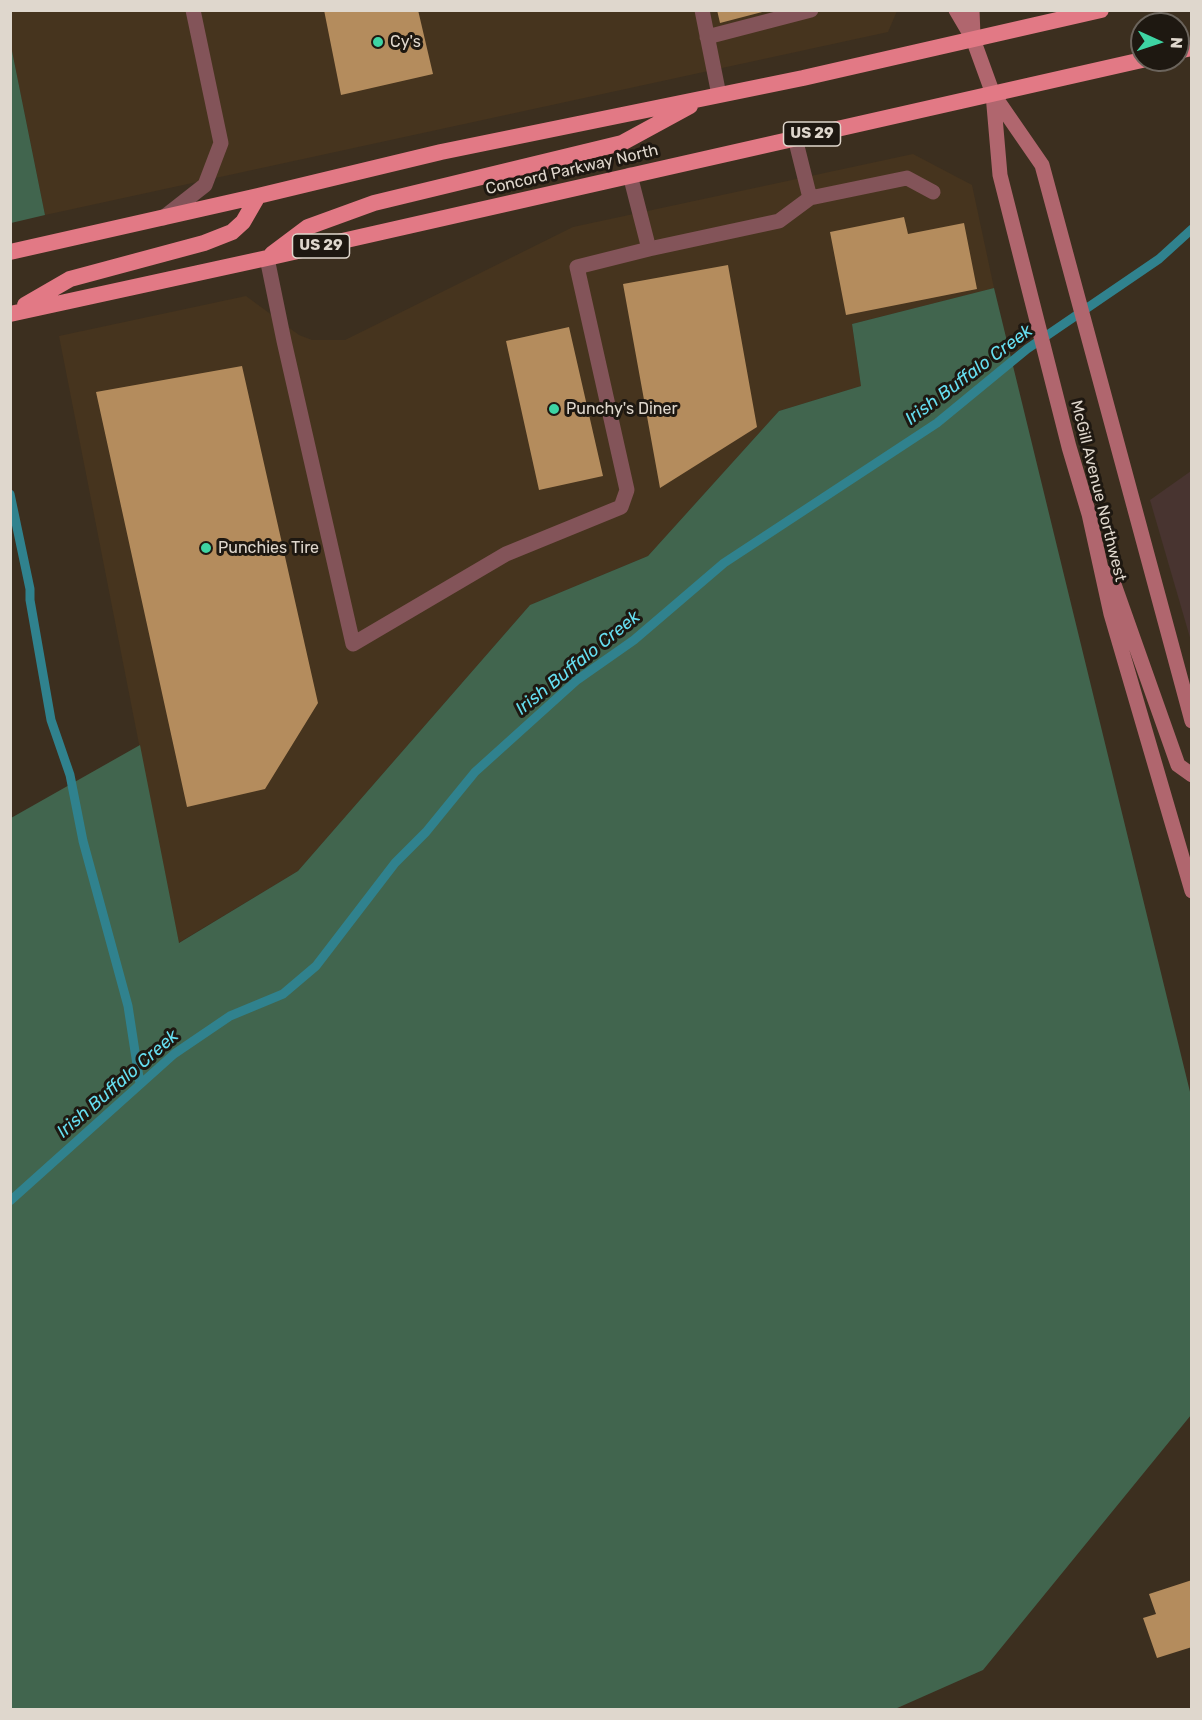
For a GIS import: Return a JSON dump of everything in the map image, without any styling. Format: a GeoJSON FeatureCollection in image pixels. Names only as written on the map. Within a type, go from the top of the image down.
{"type":"FeatureCollection","features":[{"type":"Feature","properties":{"kind":"highway"},"geometry":{"type":"LineString","coordinates":[[10,252],[441,152],[713,96],[1101,10]]}},
{"type":"Feature","properties":{"kind":"highway","name":"Concord Parkway North"},"geometry":{"type":"LineString","coordinates":[[10,314],[1130,63]]}},
{"type":"Feature","properties":{"kind":"highway"},"geometry":{"type":"LineString","coordinates":[[267,258],[308,227],[374,203],[622,143],[713,96]]}},
{"type":"Feature","properties":{"kind":"highway"},"geometry":{"type":"LineString","coordinates":[[10,314],[70,279],[204,243],[232,232],[243,222],[258,196]]}},
{"type":"Feature","properties":{"kind":"main road"},"geometry":{"type":"LineString","coordinates":[[956,10],[973,39]]}},
{"type":"Feature","properties":{"kind":"main road"},"geometry":{"type":"LineString","coordinates":[[972,10],[973,39]]}},
{"type":"Feature","properties":{"kind":"main road","name":"McGill Avenue Northwest"},"geometry":{"type":"LineString","coordinates":[[973,39],[993,94],[1042,165],[1191,721]]}},
{"type":"Feature","properties":{"kind":"main road","name":"McGill Avenue Northwest"},"geometry":{"type":"LineString","coordinates":[[993,94],[1000,175],[1069,447],[1089,514],[1111,614],[1191,891]]}},
{"type":"Feature","properties":{"kind":"main road"},"geometry":{"type":"LineString","coordinates":[[1089,514],[1178,765],[1191,775]]}},
{"type":"Feature","properties":{"kind":"lane"},"geometry":{"type":"LineString","coordinates":[[163,218],[205,185],[221,143],[193,10]]}},
{"type":"Feature","properties":{"kind":"lane"},"geometry":{"type":"LineString","coordinates":[[702,10],[708,38],[713,96]]}},
{"type":"Feature","properties":{"kind":"lane"},"geometry":{"type":"LineString","coordinates":[[708,38],[811,11]]}},
{"type":"Feature","properties":{"kind":"lane"},"geometry":{"type":"LineString","coordinates":[[795,138],[810,198]]}},
{"type":"Feature","properties":{"kind":"lane"},"geometry":{"type":"LineString","coordinates":[[630,175],[649,249]]}},
{"type":"Feature","properties":{"kind":"lane"},"geometry":{"type":"LineString","coordinates":[[267,258],[353,644],[506,554],[621,507],[627,490],[577,267],[778,221],[810,198],[907,178],[933,192]]}},
{"type":"Feature","properties":{"kind":"shaded area"},"geometry":{"type":"Polygon","coordinates":[[[10,11],[897,11],[888,32],[45,215],[11,46],[10,11]]]}},
{"type":"Feature","properties":{"kind":"shaded area"},"geometry":{"type":"Polygon","coordinates":[[[913,154],[972,185],[994,288],[852,324],[861,386],[779,411],[648,556],[530,605],[298,871],[178,943],[59,336],[246,296],[299,335],[312,340],[345,340],[573,227],[913,154]]]}},
{"type":"Feature","properties":{"kind":"shaded area"},"geometry":{"type":"Polygon","coordinates":[[[1191,471],[1191,641],[1150,500],[1191,471]]]}},
{"type":"Feature","properties":{"kind":"green space"},"geometry":{"type":"Polygon","coordinates":[[[11,46],[45,215],[10,223],[11,46]]]}},
{"type":"Feature","properties":{"kind":"green space"},"geometry":{"type":"Polygon","coordinates":[[[994,288],[1191,1096],[1191,1415],[983,1670],[895,1709],[11,1709],[11,818],[140,745],[179,943],[298,871],[530,605],[648,556],[779,411],[861,386],[852,324],[994,288]]]}},
{"type":"Feature","properties":{"kind":"building","name":"Cy's"},"geometry":{"type":"Polygon","coordinates":[[[324,10],[418,10],[433,74],[341,95],[324,10]]]}},
{"type":"Feature","properties":{"kind":"building"},"geometry":{"type":"Polygon","coordinates":[[[717,10],[766,10],[766,11],[720,23],[717,10]]]}},
{"type":"Feature","properties":{"kind":"building"},"geometry":{"type":"Polygon","coordinates":[[[904,217],[908,234],[964,223],[977,289],[846,315],[830,232],[904,217]]]}},
{"type":"Feature","properties":{"kind":"building"},"geometry":{"type":"Polygon","coordinates":[[[728,265],[757,427],[660,488],[623,284],[728,265]]]}},
{"type":"Feature","properties":{"kind":"building","name":"Punchy's Diner"},"geometry":{"type":"Polygon","coordinates":[[[569,327],[603,476],[539,490],[506,341],[569,327]]]}},
{"type":"Feature","properties":{"kind":"building","name":"Punchies Tire"},"geometry":{"type":"Polygon","coordinates":[[[242,366],[318,703],[265,789],[187,807],[96,392],[242,366]]]}},
{"type":"Feature","properties":{"kind":"building"},"geometry":{"type":"Polygon","coordinates":[[[1192,1580],[1192,1647],[1157,1658],[1143,1618],[1156,1614],[1149,1594],[1192,1580]]]}},
{"type":"Feature","properties":{"kind":"waterway","name":"Irish Buffalo Creek"},"geometry":{"type":"LineString","coordinates":[[10,1201],[174,1054],[230,1016],[283,994],[316,966],[395,863],[426,832],[475,772],[577,680],[634,640],[724,563],[937,423],[1027,349],[1159,259],[1192,229]]}},
{"type":"Feature","properties":{"kind":"waterway"},"geometry":{"type":"LineString","coordinates":[[10,494],[30,589],[51,720],[70,775],[83,841],[128,1006],[140,1084]]}},
{"type":"Feature","properties":{"kind":"place","name":"Cy's"},"geometry":{"type":"Point","coordinates":[378,42]}},
{"type":"Feature","properties":{"kind":"place","name":"Punchy's Diner"},"geometry":{"type":"Point","coordinates":[554,409]}},
{"type":"Feature","properties":{"kind":"place","name":"Punchies Tire"},"geometry":{"type":"Point","coordinates":[206,548]}}]}
